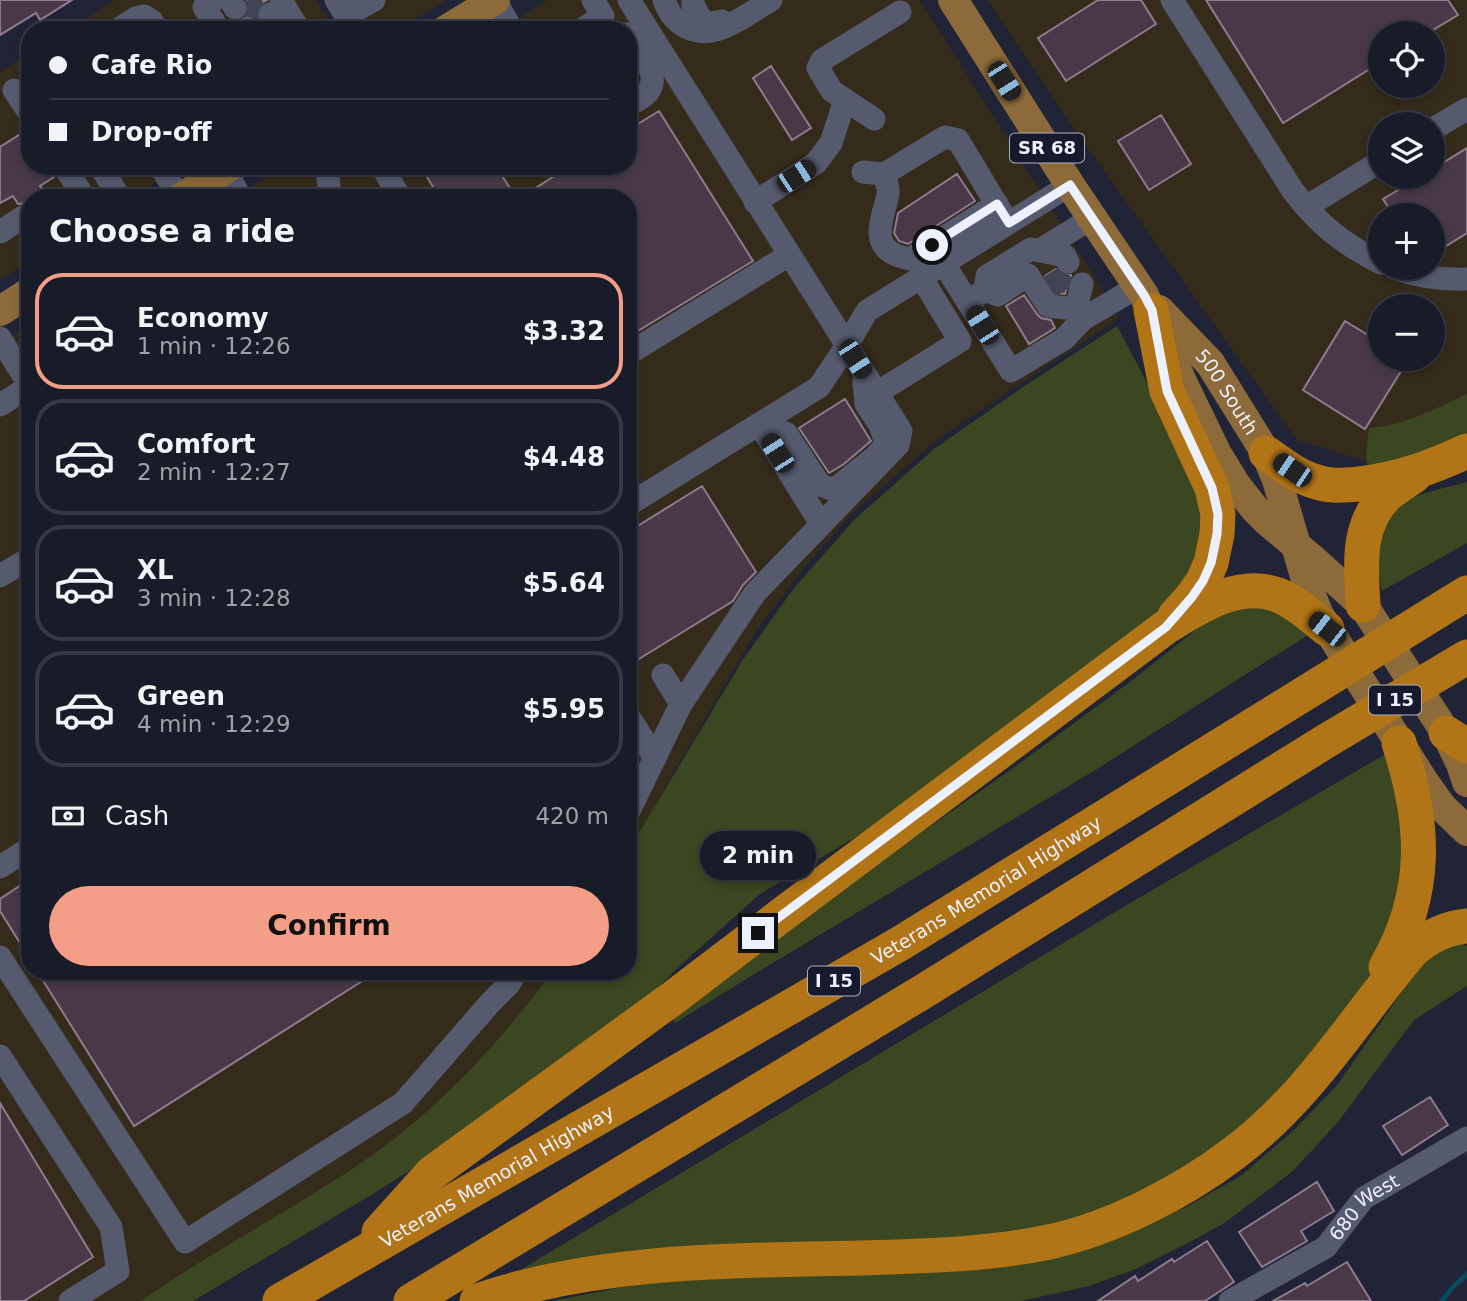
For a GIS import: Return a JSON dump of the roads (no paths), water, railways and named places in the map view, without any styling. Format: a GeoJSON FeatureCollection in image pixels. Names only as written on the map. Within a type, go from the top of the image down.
{"type":"FeatureCollection","features":[{"type":"Feature","properties":{"kind":"highway"},"geometry":{"type":"LineString","coordinates":[[1145,297],[1167,391],[1212,488],[1218,514],[1213,554],[1203,581],[1166,627]]}},
{"type":"Feature","properties":{"kind":"highway"},"geometry":{"type":"LineString","coordinates":[[1266,453],[1304,478],[1343,486],[1420,472],[1467,451]]}},
{"type":"Feature","properties":{"kind":"highway"},"geometry":{"type":"LineString","coordinates":[[1363,605],[1362,551],[1369,519],[1386,497],[1420,472]]}},
{"type":"Feature","properties":{"kind":"highway"},"geometry":{"type":"LineString","coordinates":[[358,1255],[432,1172],[673,998],[1166,627],[1199,607],[1227,595],[1253,590],[1278,595],[1292,602],[1327,629]]}},
{"type":"Feature","properties":{"kind":"highway","name":"Veterans Memorial Highway"},"geometry":{"type":"LineString","coordinates":[[279,1301],[901,943],[1467,593]]}},
{"type":"Feature","properties":{"kind":"highway","name":"I 15"},"geometry":{"type":"LineString","coordinates":[[411,1301],[924,991],[1326,741],[1466,658]]}},
{"type":"Feature","properties":{"kind":"highway"},"geometry":{"type":"LineString","coordinates":[[1351,1028],[1400,940],[1417,887],[1417,817],[1410,779],[1399,743]]}},
{"type":"Feature","properties":{"kind":"highway"},"geometry":{"type":"LineString","coordinates":[[477,1301],[531,1286],[609,1270],[687,1263],[976,1252],[1049,1242],[1128,1215],[1205,1174],[1262,1131],[1307,1086],[1420,943],[1450,928],[1467,926]]}},
{"type":"Feature","properties":{"kind":"main road","name":"500 South"},"geometry":{"type":"LineString","coordinates":[[953,0],[1070,185],[1145,297],[1183,384],[1227,472],[1255,509],[1363,605],[1457,739],[1455,751],[1467,782]]}},
{"type":"Feature","properties":{"kind":"main road"},"geometry":{"type":"LineString","coordinates":[[194,189],[217,175]]}},
{"type":"Feature","properties":{"kind":"main road","name":"500 South"},"geometry":{"type":"LineString","coordinates":[[1145,297],[1210,363],[1266,453],[1277,480],[1315,606],[1327,629],[1442,807],[1467,831]]}},
{"type":"Feature","properties":{"kind":"lane"},"geometry":{"type":"LineString","coordinates":[[346,15],[374,0]]}},
{"type":"Feature","properties":{"kind":"lane"},"geometry":{"type":"LineString","coordinates":[[629,0],[901,431],[898,445],[755,593],[681,704],[637,795]]}},
{"type":"Feature","properties":{"kind":"lane"},"geometry":{"type":"LineString","coordinates":[[664,0],[676,22],[688,29],[708,32],[724,28],[771,0]]}},
{"type":"Feature","properties":{"kind":"lane"},"geometry":{"type":"LineString","coordinates":[[674,0],[678,14],[689,22],[704,24],[721,22],[758,0]]}},
{"type":"Feature","properties":{"kind":"lane"},"geometry":{"type":"LineString","coordinates":[[692,0],[704,24]]}},
{"type":"Feature","properties":{"kind":"lane"},"geometry":{"type":"LineString","coordinates":[[1172,0],[1293,191],[1328,230],[1368,256]]}},
{"type":"Feature","properties":{"kind":"lane"},"geometry":{"type":"LineString","coordinates":[[598,8],[619,21]]}},
{"type":"Feature","properties":{"kind":"lane"},"geometry":{"type":"LineString","coordinates":[[474,9],[496,21]]}},
{"type":"Feature","properties":{"kind":"lane"},"geometry":{"type":"LineString","coordinates":[[874,119],[832,91],[818,68],[822,60],[900,12]]}},
{"type":"Feature","properties":{"kind":"lane"},"geometry":{"type":"LineString","coordinates":[[131,21],[144,16],[152,21]]}},
{"type":"Feature","properties":{"kind":"lane"},"geometry":{"type":"LineString","coordinates":[[637,48],[652,71],[652,81],[647,93],[637,100]]}},
{"type":"Feature","properties":{"kind":"lane"},"geometry":{"type":"LineString","coordinates":[[14,90],[21,100]]}},
{"type":"Feature","properties":{"kind":"lane"},"geometry":{"type":"LineString","coordinates":[[755,202],[816,163],[831,143],[845,100]]}},
{"type":"Feature","properties":{"kind":"lane"},"geometry":{"type":"LineString","coordinates":[[1445,123],[1467,109]]}},
{"type":"Feature","properties":{"kind":"lane"},"geometry":{"type":"LineString","coordinates":[[1003,214],[958,140],[945,137],[873,173],[889,191],[879,227],[879,237],[884,247],[891,252],[910,259],[1070,185]]}},
{"type":"Feature","properties":{"kind":"lane"},"geometry":{"type":"LineString","coordinates":[[1306,207],[1368,169]]}},
{"type":"Feature","properties":{"kind":"lane"},"geometry":{"type":"LineString","coordinates":[[637,501],[760,427],[819,387],[867,311],[944,264],[1003,214]]}},
{"type":"Feature","properties":{"kind":"lane"},"geometry":{"type":"LineString","coordinates":[[0,232],[21,218]]}},
{"type":"Feature","properties":{"kind":"lane"},"geometry":{"type":"LineString","coordinates":[[1040,250],[1092,218]]}},
{"type":"Feature","properties":{"kind":"lane"},"geometry":{"type":"LineString","coordinates":[[976,296],[987,276],[1031,249],[1040,250],[1060,266]]}},
{"type":"Feature","properties":{"kind":"lane"},"geometry":{"type":"LineString","coordinates":[[637,348],[789,255]]}},
{"type":"Feature","properties":{"kind":"lane"},"geometry":{"type":"LineString","coordinates":[[944,264],[976,296],[1011,371],[1063,339],[1077,301]]}},
{"type":"Feature","properties":{"kind":"lane"},"geometry":{"type":"LineString","coordinates":[[976,296],[998,295],[1028,275],[1048,306],[1077,301],[1145,297]]}},
{"type":"Feature","properties":{"kind":"lane"},"geometry":{"type":"LineString","coordinates":[[877,393],[960,341],[921,277]]}},
{"type":"Feature","properties":{"kind":"lane"},"geometry":{"type":"LineString","coordinates":[[1445,280],[1467,279]]}},
{"type":"Feature","properties":{"kind":"lane"},"geometry":{"type":"LineString","coordinates":[[0,338],[21,372]]}},
{"type":"Feature","properties":{"kind":"lane"},"geometry":{"type":"LineString","coordinates":[[760,427],[786,433],[820,485],[831,489],[839,486],[884,447],[885,440],[880,425],[866,404],[863,372]]}},
{"type":"Feature","properties":{"kind":"lane"},"geometry":{"type":"LineString","coordinates":[[0,405],[21,392]]}},
{"type":"Feature","properties":{"kind":"lane"},"geometry":{"type":"LineString","coordinates":[[760,427],[821,524]]}},
{"type":"Feature","properties":{"kind":"lane"},"geometry":{"type":"LineString","coordinates":[[0,576],[21,563]]}},
{"type":"Feature","properties":{"kind":"lane"},"geometry":{"type":"LineString","coordinates":[[663,675],[681,704]]}},
{"type":"Feature","properties":{"kind":"lane"},"geometry":{"type":"LineString","coordinates":[[637,729],[655,758]]}},
{"type":"Feature","properties":{"kind":"lane"},"geometry":{"type":"LineString","coordinates":[[0,867],[21,854]]}},
{"type":"Feature","properties":{"kind":"lane"},"geometry":{"type":"LineString","coordinates":[[0,957],[184,1242],[403,1104],[511,980]]}},
{"type":"Feature","properties":{"kind":"lane"},"geometry":{"type":"LineString","coordinates":[[0,1056],[111,1227],[118,1271],[70,1301]]}},
{"type":"Feature","properties":{"kind":"lane","name":"680 West"},"geometry":{"type":"LineString","coordinates":[[1230,1301],[1326,1247],[1364,1198],[1467,1138]]}},
{"type":"Feature","properties":{"kind":"waterway"},"geometry":{"type":"LineString","coordinates":[[1442,1301],[1467,1274]]}},
{"type":"Feature","properties":{"kind":"tunnel"},"geometry":{"type":"LineString","coordinates":[[248,0],[260,20]]}},
{"type":"Feature","properties":{"kind":"tunnel"},"geometry":{"type":"LineString","coordinates":[[1053,271],[1067,293]]}}]}
